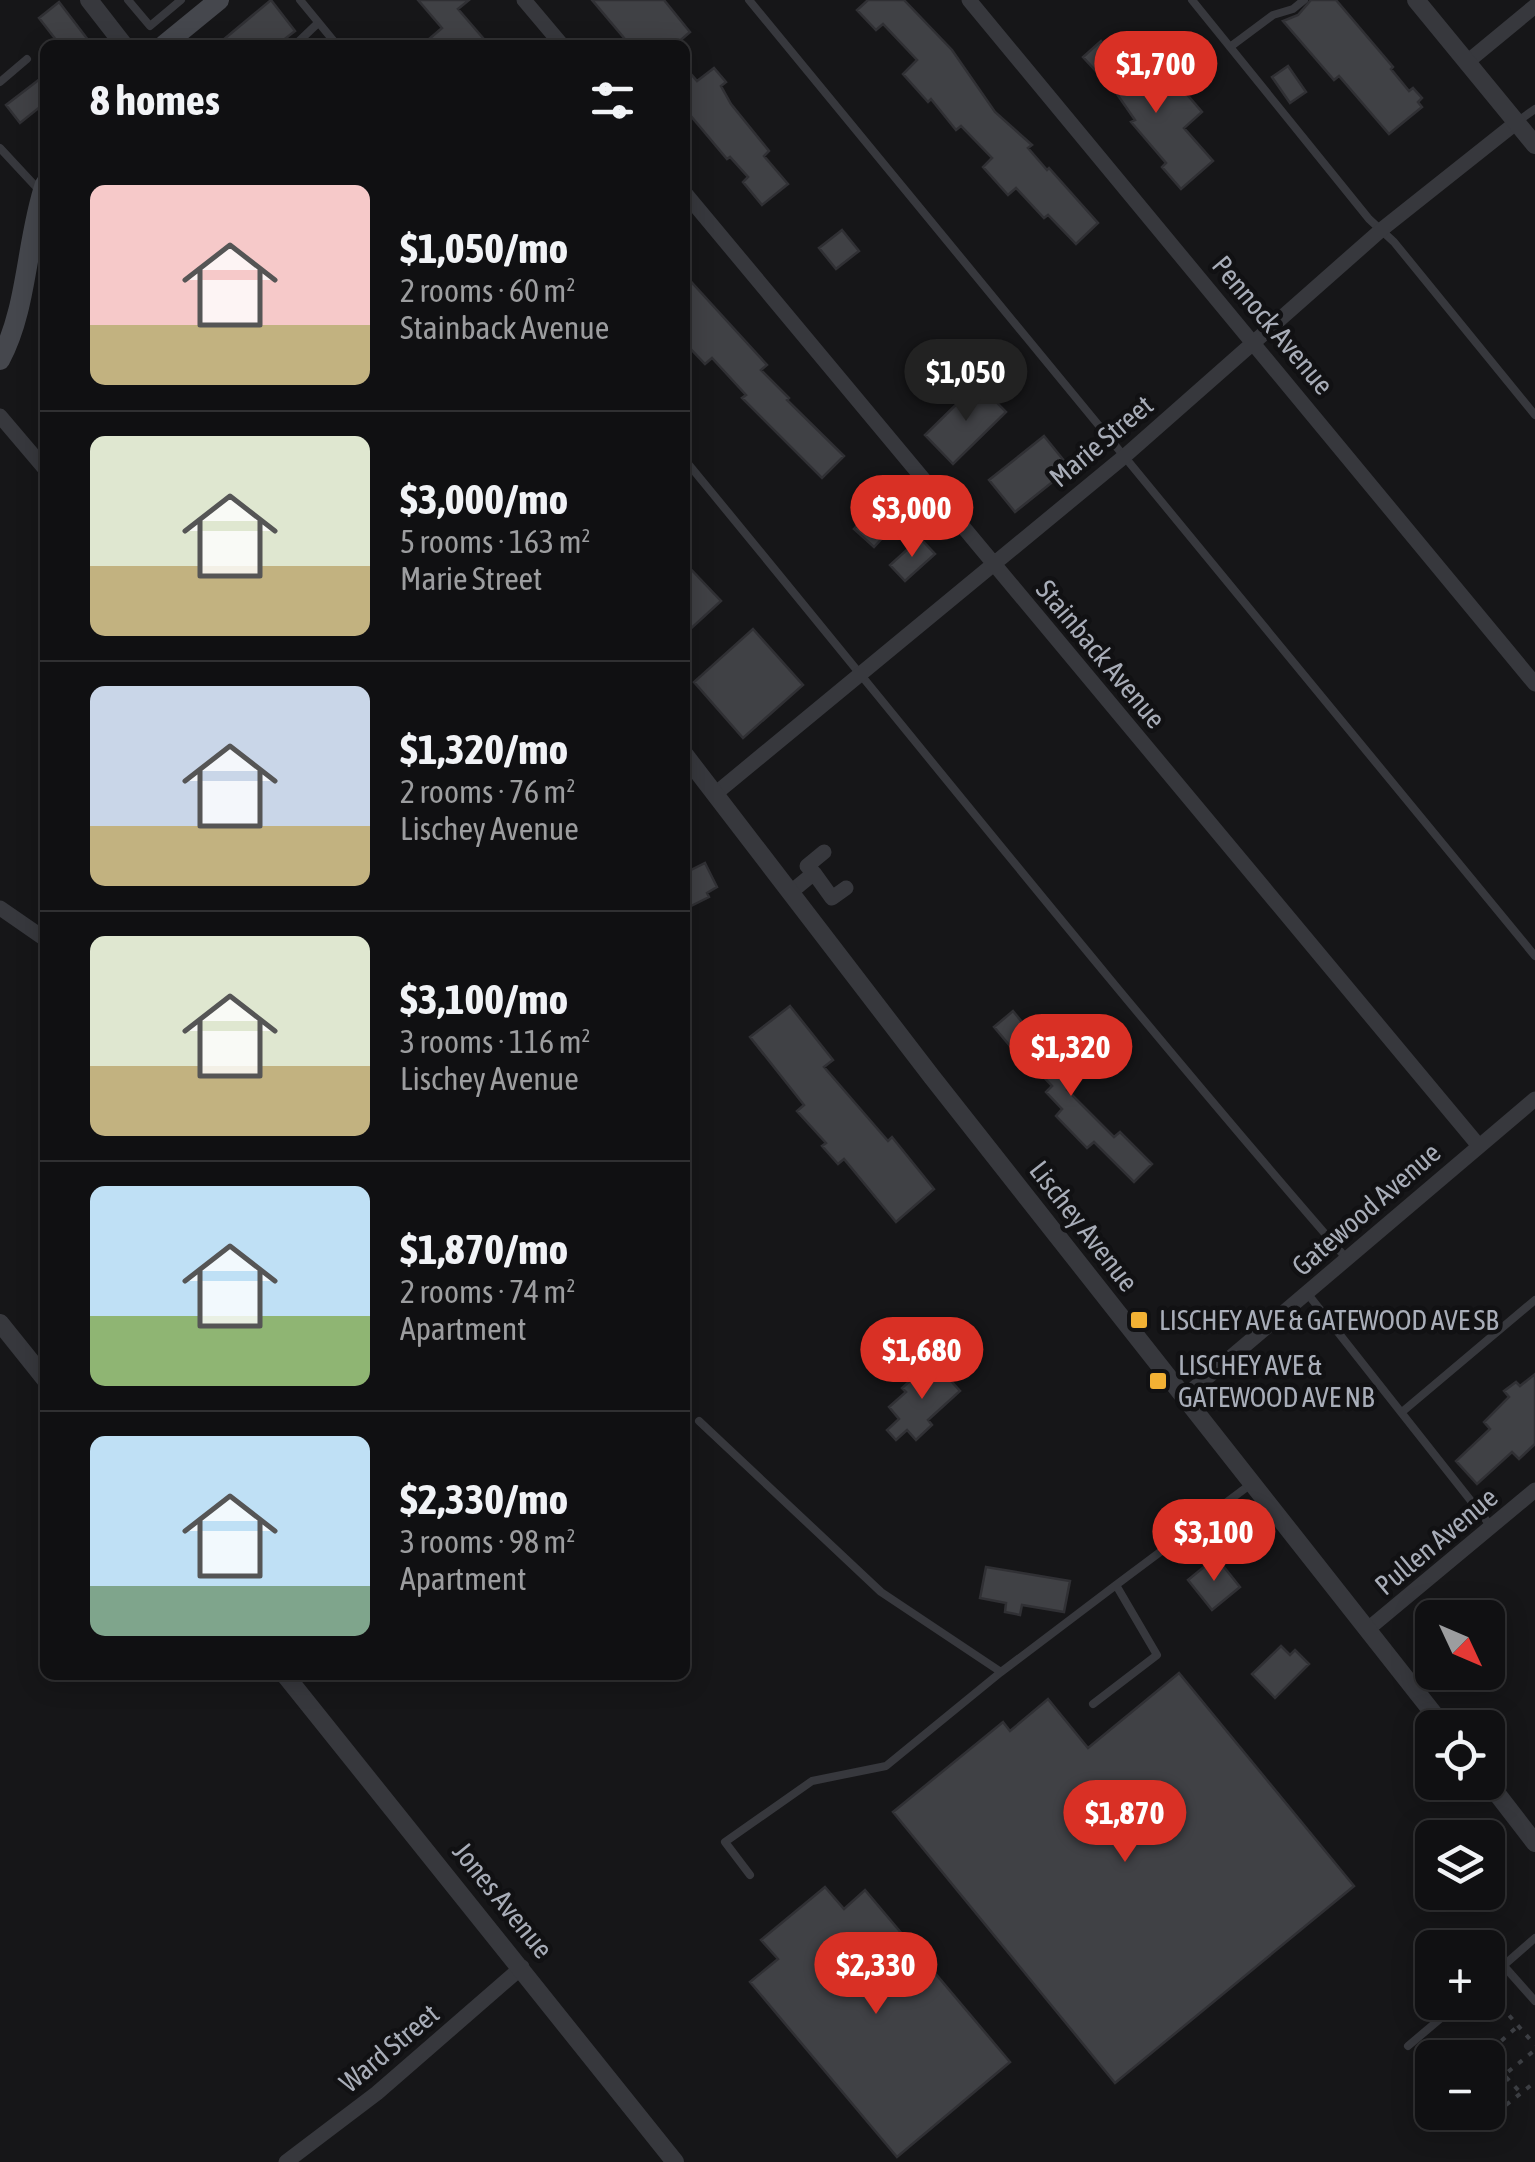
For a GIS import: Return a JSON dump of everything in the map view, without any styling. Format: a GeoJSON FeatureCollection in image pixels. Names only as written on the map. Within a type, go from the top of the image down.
{"type":"FeatureCollection","features":[{"type":"Feature","properties":{"kind":"main road"},"geometry":{"type":"LineString","coordinates":[[170,40],[219,0]]}},
{"type":"Feature","properties":{"kind":"main road"},"geometry":{"type":"LineString","coordinates":[[0,360],[40,210]]}},
{"type":"Feature","properties":{"kind":"street"},"geometry":{"type":"LineString","coordinates":[[524,0],[558,40]]}},
{"type":"Feature","properties":{"kind":"street","name":"Pennock Avenue"},"geometry":{"type":"LineString","coordinates":[[969,0],[1535,684]]}},
{"type":"Feature","properties":{"kind":"street"},"geometry":{"type":"LineString","coordinates":[[1416,0],[1535,145]]}},
{"type":"Feature","properties":{"kind":"street"},"geometry":{"type":"LineString","coordinates":[[96,3],[121,40]]}},
{"type":"Feature","properties":{"kind":"street"},"geometry":{"type":"LineString","coordinates":[[1466,62],[1535,6]]}},
{"type":"Feature","properties":{"kind":"street","name":"Marie Street"},"geometry":{"type":"LineString","coordinates":[[715,794],[1126,455],[1381,230],[1517,122]]}},
{"type":"Feature","properties":{"kind":"street","name":"Stainback Avenue"},"geometry":{"type":"LineString","coordinates":[[690,200],[1479,1146]]}},
{"type":"Feature","properties":{"kind":"street"},"geometry":{"type":"LineString","coordinates":[[0,416],[40,464]]}},
{"type":"Feature","properties":{"kind":"street","name":"Lischey Avenue"},"geometry":{"type":"LineString","coordinates":[[690,762],[1431,1710]]}},
{"type":"Feature","properties":{"kind":"street"},"geometry":{"type":"LineString","coordinates":[[824,852],[807,866],[832,898],[846,888]]}},
{"type":"Feature","properties":{"kind":"street"},"geometry":{"type":"LineString","coordinates":[[791,892],[835,870]]}},
{"type":"Feature","properties":{"kind":"street"},"geometry":{"type":"LineString","coordinates":[[0,908],[40,936]]}},
{"type":"Feature","properties":{"kind":"street","name":"Gatewood Avenue"},"geometry":{"type":"LineString","coordinates":[[1184,1397],[1535,1099]]}},
{"type":"Feature","properties":{"kind":"street"},"geometry":{"type":"LineString","coordinates":[[0,1323],[40,1373]]}},
{"type":"Feature","properties":{"kind":"street","name":"Pullen Avenue"},"geometry":{"type":"LineString","coordinates":[[1368,1630],[1535,1490]]}},
{"type":"Feature","properties":{"kind":"street","name":"Jones Avenue"},"geometry":{"type":"LineString","coordinates":[[289,1680],[674,2162]]}},
{"type":"Feature","properties":{"kind":"street"},"geometry":{"type":"LineString","coordinates":[[1502,1800],[1535,1843]]}},
{"type":"Feature","properties":{"kind":"street","name":"Ward Street"},"geometry":{"type":"LineString","coordinates":[[286,2162],[377,2093],[522,1967]]}},
{"type":"Feature","properties":{"kind":"lane"},"geometry":{"type":"LineString","coordinates":[[128,0],[150,26],[182,0]]}},
{"type":"Feature","properties":{"kind":"lane"},"geometry":{"type":"LineString","coordinates":[[300,0],[332,40]]}},
{"type":"Feature","properties":{"kind":"lane"},"geometry":{"type":"LineString","coordinates":[[749,0],[1535,956]]}},
{"type":"Feature","properties":{"kind":"lane"},"geometry":{"type":"LineString","coordinates":[[1192,0],[1535,415]]}},
{"type":"Feature","properties":{"kind":"lane"},"geometry":{"type":"LineString","coordinates":[[1230,47],[1273,14],[1293,9],[1304,0]]}},
{"type":"Feature","properties":{"kind":"lane"},"geometry":{"type":"LineString","coordinates":[[300,40],[318,23]]}},
{"type":"Feature","properties":{"kind":"lane"},"geometry":{"type":"LineString","coordinates":[[0,82],[28,60]]}},
{"type":"Feature","properties":{"kind":"lane"},"geometry":{"type":"LineString","coordinates":[[1517,122],[1535,109]]}},
{"type":"Feature","properties":{"kind":"lane"},"geometry":{"type":"LineString","coordinates":[[0,148],[40,194]]}},
{"type":"Feature","properties":{"kind":"lane"},"geometry":{"type":"LineString","coordinates":[[690,466],[1124,999],[1347,1259]]}},
{"type":"Feature","properties":{"kind":"lane"},"geometry":{"type":"LineString","coordinates":[[1307,1293],[1492,1526]]}},
{"type":"Feature","properties":{"kind":"lane"},"geometry":{"type":"LineString","coordinates":[[1402,1412],[1535,1300]]}},
{"type":"Feature","properties":{"kind":"lane"},"geometry":{"type":"LineString","coordinates":[[699,1420],[881,1592],[1001,1672]]}},
{"type":"Feature","properties":{"kind":"lane"},"geometry":{"type":"LineString","coordinates":[[750,1875],[725,1842],[812,1781],[886,1766],[1001,1672],[1251,1484]]}},
{"type":"Feature","properties":{"kind":"lane"},"geometry":{"type":"LineString","coordinates":[[1093,1704],[1158,1655],[1116,1585]]}},
{"type":"Feature","properties":{"kind":"lane"},"geometry":{"type":"LineString","coordinates":[[1505,1964],[1535,1938]]}},
{"type":"Feature","properties":{"kind":"lane"},"geometry":{"type":"LineString","coordinates":[[1505,1966],[1535,2002]]}},
{"type":"Feature","properties":{"kind":"lane"},"geometry":{"type":"LineString","coordinates":[[1408,2046],[1439,2020]]}},
{"type":"Feature","properties":{"kind":"path"},"geometry":{"type":"LineString","coordinates":[[1505,2011],[1535,2047],[1505,2074]]}},
{"type":"Feature","properties":{"kind":"path"},"geometry":{"type":"LineString","coordinates":[[1504,2040],[1518,2026]]}},
{"type":"Feature","properties":{"kind":"path"},"geometry":{"type":"LineString","coordinates":[[1505,2076],[1521,2093]]}},
{"type":"Feature","properties":{"kind":"path"},"geometry":{"type":"LineString","coordinates":[[1506,2105],[1535,2082]]}},
{"type":"Feature","properties":{"kind":"building"},"geometry":{"type":"Polygon","coordinates":[[[271,0],[295,31],[283,40],[223,40],[271,0]]]}},
{"type":"Feature","properties":{"kind":"building"},"geometry":{"type":"Polygon","coordinates":[[[418,0],[469,0],[458,9],[485,40],[428,40],[442,28],[418,0]]]}},
{"type":"Feature","properties":{"kind":"building"},"geometry":{"type":"Polygon","coordinates":[[[592,0],[664,0],[690,32],[681,40],[626,40],[592,0]]]}},
{"type":"Feature","properties":{"kind":"building"},"geometry":{"type":"Polygon","coordinates":[[[868,0],[904,0],[952,50],[995,112],[1032,145],[1028,148],[1098,223],[1076,244],[1016,188],[1008,195],[983,167],[992,158],[961,126],[956,130],[931,99],[928,102],[903,74],[917,60],[883,24],[876,30],[857,10],[868,0]]]}},
{"type":"Feature","properties":{"kind":"building"},"geometry":{"type":"Polygon","coordinates":[[[1311,0],[1336,0],[1409,91],[1413,88],[1422,98],[1418,102],[1422,107],[1389,134],[1339,76],[1334,80],[1283,21],[1298,15],[1311,0]]]}},
{"type":"Feature","properties":{"kind":"building"},"geometry":{"type":"Polygon","coordinates":[[[59,2],[88,40],[56,40],[39,18],[59,2]]]}},
{"type":"Feature","properties":{"kind":"building"},"geometry":{"type":"Polygon","coordinates":[[[1101,41],[1135,79],[1144,72],[1163,96],[1178,84],[1202,112],[1184,128],[1213,161],[1181,189],[1162,167],[1166,163],[1131,122],[1135,120],[1117,94],[1083,57],[1101,41]]]}},
{"type":"Feature","properties":{"kind":"building"},"geometry":{"type":"Polygon","coordinates":[[[1288,66],[1306,92],[1290,103],[1272,77],[1288,66]]]}},
{"type":"Feature","properties":{"kind":"building"},"geometry":{"type":"Polygon","coordinates":[[[714,68],[726,82],[721,86],[731,104],[769,151],[764,156],[788,184],[762,205],[743,182],[748,177],[730,157],[727,159],[690,115],[690,73],[697,81],[714,68]]]}},
{"type":"Feature","properties":{"kind":"building"},"geometry":{"type":"Polygon","coordinates":[[[40,79],[40,107],[20,123],[6,105],[40,79]]]}},
{"type":"Feature","properties":{"kind":"building"},"geometry":{"type":"Polygon","coordinates":[[[842,230],[859,251],[836,269],[819,248],[842,230]]]}},
{"type":"Feature","properties":{"kind":"building"},"geometry":{"type":"Polygon","coordinates":[[[690,280],[767,365],[761,370],[787,400],[844,456],[822,478],[742,398],[746,395],[712,358],[705,364],[690,348],[690,280]]]}},
{"type":"Feature","properties":{"kind":"building"},"geometry":{"type":"Polygon","coordinates":[[[978,383],[1006,412],[953,464],[925,435],[978,383]]]}},
{"type":"Feature","properties":{"kind":"building"},"geometry":{"type":"Polygon","coordinates":[[[1044,436],[1070,468],[1015,512],[989,480],[1044,436]]]}},
{"type":"Feature","properties":{"kind":"building"},"geometry":{"type":"Polygon","coordinates":[[[880,501],[899,520],[874,547],[854,529],[880,501]]]}},
{"type":"Feature","properties":{"kind":"building"},"geometry":{"type":"Polygon","coordinates":[[[920,538],[935,554],[905,581],[890,565],[920,538]]]}},
{"type":"Feature","properties":{"kind":"building"},"geometry":{"type":"Polygon","coordinates":[[[690,568],[721,601],[690,629],[690,568]]]}},
{"type":"Feature","properties":{"kind":"building"},"geometry":{"type":"Polygon","coordinates":[[[753,629],[803,685],[743,738],[694,682],[753,629]]]}},
{"type":"Feature","properties":{"kind":"building"},"geometry":{"type":"Polygon","coordinates":[[[705,863],[717,887],[707,893],[709,897],[690,906],[690,870],[705,863]]]}},
{"type":"Feature","properties":{"kind":"building"},"geometry":{"type":"Polygon","coordinates":[[[790,1006],[833,1060],[824,1067],[888,1141],[892,1137],[934,1189],[896,1222],[844,1159],[838,1164],[822,1146],[826,1143],[797,1111],[804,1105],[750,1037],[790,1006]]]}},
{"type":"Feature","properties":{"kind":"building"},"geometry":{"type":"Polygon","coordinates":[[[1013,1011],[1044,1049],[1049,1045],[1079,1078],[1067,1090],[1114,1137],[1120,1132],[1152,1164],[1134,1182],[1094,1142],[1087,1148],[1056,1116],[1062,1109],[1046,1092],[1052,1086],[994,1027],[1013,1011]]]}},
{"type":"Feature","properties":{"kind":"building"},"geometry":{"type":"Polygon","coordinates":[[[930,1363],[960,1391],[928,1420],[932,1425],[916,1440],[907,1430],[896,1440],[887,1430],[899,1419],[889,1407],[906,1392],[902,1388],[930,1363]]]}},
{"type":"Feature","properties":{"kind":"building"},"geometry":{"type":"Polygon","coordinates":[[[1535,1374],[1535,1444],[1519,1459],[1512,1452],[1477,1484],[1456,1461],[1490,1429],[1484,1422],[1509,1397],[1504,1391],[1516,1382],[1520,1386],[1535,1374]]]}},
{"type":"Feature","properties":{"kind":"building"},"geometry":{"type":"Polygon","coordinates":[[[1216,1557],[1240,1587],[1212,1610],[1188,1580],[1216,1557]]]}},
{"type":"Feature","properties":{"kind":"building"},"geometry":{"type":"Polygon","coordinates":[[[986,1567],[1070,1581],[1064,1612],[1022,1605],[1020,1615],[1005,1612],[1006,1603],[980,1598],[986,1567]]]}},
{"type":"Feature","properties":{"kind":"building"},"geometry":{"type":"Polygon","coordinates":[[[1281,1646],[1290,1655],[1295,1650],[1309,1664],[1275,1698],[1252,1674],[1281,1646]]]}},
{"type":"Feature","properties":{"kind":"building"},"geometry":{"type":"Polygon","coordinates":[[[1179,1673],[1354,1886],[1115,2083],[893,1812],[1003,1722],[1010,1731],[1048,1699],[1088,1748],[1179,1673]]]}},
{"type":"Feature","properties":{"kind":"building"},"geometry":{"type":"Polygon","coordinates":[[[825,1887],[844,1909],[865,1890],[1010,2062],[897,2157],[750,1982],[778,1959],[761,1940],[825,1887]]]}},
{"type":"Feature","properties":{"kind":"place","name":"LISCHEY AVE & GATEWOOD AVE SB"},"geometry":{"type":"Point","coordinates":[1139,1320]}},
{"type":"Feature","properties":{"kind":"place","name":"LISCHEY AVE & GATEWOOD AVE NB"},"geometry":{"type":"Point","coordinates":[1158,1381]}}]}
